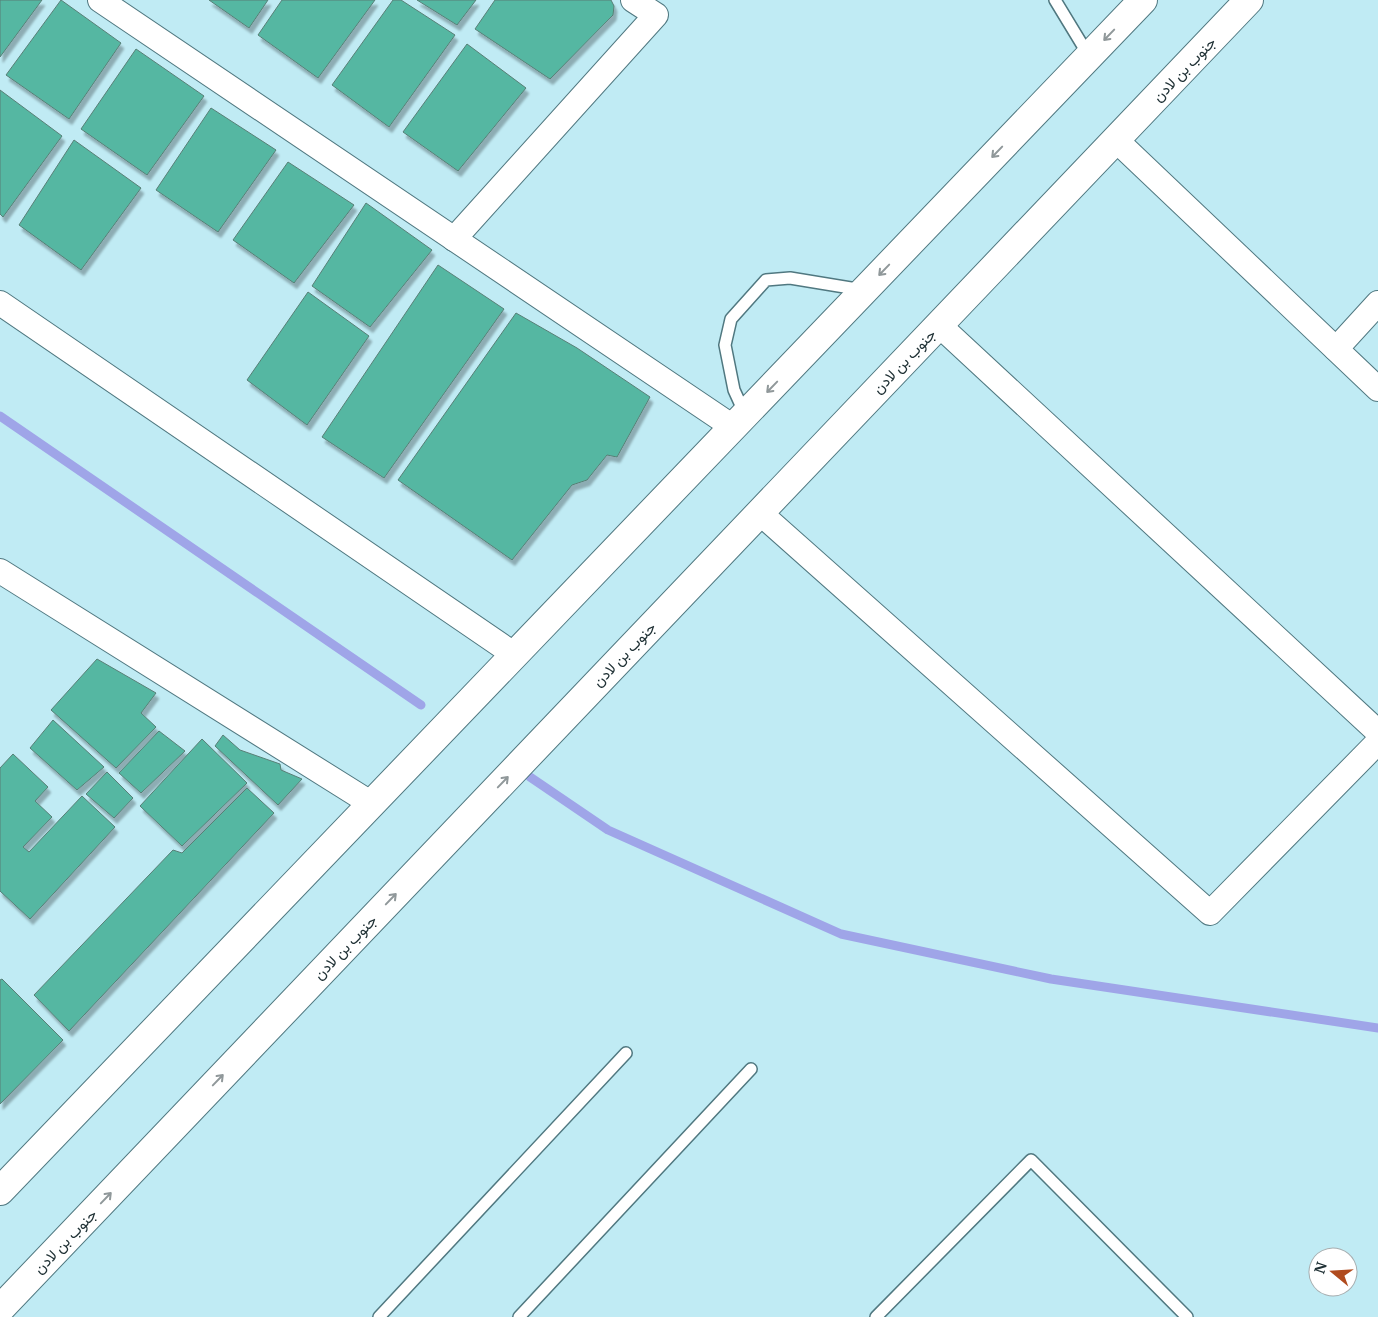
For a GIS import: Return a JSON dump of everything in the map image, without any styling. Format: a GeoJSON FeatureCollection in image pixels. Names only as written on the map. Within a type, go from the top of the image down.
{"type":"FeatureCollection","features":[{"type":"Feature","properties":{"kind":"street"},"geometry":{"type":"LineString","coordinates":[[100,0],[454,239],[739,421]]}},
{"type":"Feature","properties":{"kind":"street"},"geometry":{"type":"LineString","coordinates":[[454,239],[656,15],[633,0]]}},
{"type":"Feature","properties":{"kind":"street"},"geometry":{"type":"LineString","coordinates":[[0,1191],[1143,0]]}},
{"type":"Feature","properties":{"kind":"street","name":"جنوب بن لادن"},"geometry":{"type":"LineString","coordinates":[[0,1309],[1249,0]]}},
{"type":"Feature","properties":{"kind":"street"},"geometry":{"type":"LineString","coordinates":[[1116,140],[1378,389]]}},
{"type":"Feature","properties":{"kind":"street"},"geometry":{"type":"LineString","coordinates":[[0,303],[515,655]]}},
{"type":"Feature","properties":{"kind":"street"},"geometry":{"type":"LineString","coordinates":[[1336,349],[1378,303]]}},
{"type":"Feature","properties":{"kind":"street"},"geometry":{"type":"LineString","coordinates":[[939,325],[1378,732]]}},
{"type":"Feature","properties":{"kind":"street"},"geometry":{"type":"LineString","coordinates":[[760,513],[1210,912],[1378,742]]}},
{"type":"Feature","properties":{"kind":"street"},"geometry":{"type":"LineString","coordinates":[[0,571],[372,804]]}},
{"type":"Feature","properties":{"kind":"lane"},"geometry":{"type":"LineString","coordinates":[[1055,0],[1090,56]]}},
{"type":"Feature","properties":{"kind":"lane"},"geometry":{"type":"LineString","coordinates":[[739,421],[725,345],[731,319],[766,280],[790,278],[865,290]]}},
{"type":"Feature","properties":{"kind":"lane"},"geometry":{"type":"LineString","coordinates":[[379,1317],[626,1053]]}},
{"type":"Feature","properties":{"kind":"lane"},"geometry":{"type":"LineString","coordinates":[[519,1317],[751,1069]]}},
{"type":"Feature","properties":{"kind":"lane"},"geometry":{"type":"LineString","coordinates":[[876,1317],[1031,1160],[1187,1317]]}},
{"type":"Feature","properties":{"kind":"building"},"geometry":{"type":"Polygon","coordinates":[[[0,0],[42,0],[0,57],[0,0]]]}},
{"type":"Feature","properties":{"kind":"building"},"geometry":{"type":"Polygon","coordinates":[[[61,0],[121,43],[69,119],[6,75],[61,0]]]}},
{"type":"Feature","properties":{"kind":"building"},"geometry":{"type":"Polygon","coordinates":[[[209,0],[268,0],[249,28],[209,0]]]}},
{"type":"Feature","properties":{"kind":"building"},"geometry":{"type":"Polygon","coordinates":[[[282,0],[375,0],[318,78],[258,35],[282,0]]]}},
{"type":"Feature","properties":{"kind":"building"},"geometry":{"type":"Polygon","coordinates":[[[393,0],[401,0],[455,35],[389,127],[332,85],[393,0]]]}},
{"type":"Feature","properties":{"kind":"building"},"geometry":{"type":"Polygon","coordinates":[[[417,0],[476,0],[457,25],[417,0]]]}},
{"type":"Feature","properties":{"kind":"building"},"geometry":{"type":"Polygon","coordinates":[[[495,0],[611,0],[614,6],[613,15],[550,79],[475,29],[495,0]]]}},
{"type":"Feature","properties":{"kind":"building"},"geometry":{"type":"Polygon","coordinates":[[[467,44],[526,88],[458,171],[403,132],[467,44]]]}},
{"type":"Feature","properties":{"kind":"building"},"geometry":{"type":"Polygon","coordinates":[[[136,49],[204,96],[147,175],[81,129],[136,49]]]}},
{"type":"Feature","properties":{"kind":"building"},"geometry":{"type":"Polygon","coordinates":[[[0,90],[62,136],[3,217],[0,214],[0,90]]]}},
{"type":"Feature","properties":{"kind":"building"},"geometry":{"type":"Polygon","coordinates":[[[211,108],[276,150],[218,232],[156,190],[211,108]]]}},
{"type":"Feature","properties":{"kind":"building"},"geometry":{"type":"Polygon","coordinates":[[[74,140],[141,188],[81,270],[19,225],[74,140]]]}},
{"type":"Feature","properties":{"kind":"building"},"geometry":{"type":"Polygon","coordinates":[[[288,162],[354,205],[294,283],[233,240],[288,162]]]}},
{"type":"Feature","properties":{"kind":"building"},"geometry":{"type":"Polygon","coordinates":[[[366,203],[432,250],[370,327],[312,286],[366,203]]]}},
{"type":"Feature","properties":{"kind":"building"},"geometry":{"type":"Polygon","coordinates":[[[438,265],[504,309],[384,478],[322,437],[438,265]]]}},
{"type":"Feature","properties":{"kind":"building"},"geometry":{"type":"Polygon","coordinates":[[[308,292],[369,336],[307,425],[247,380],[308,292]]]}},
{"type":"Feature","properties":{"kind":"building"},"geometry":{"type":"Polygon","coordinates":[[[516,313],[577,348],[650,397],[617,457],[607,455],[587,480],[572,485],[512,560],[398,480],[516,313]]]}},
{"type":"Feature","properties":{"kind":"building"},"geometry":{"type":"Polygon","coordinates":[[[97,659],[156,693],[141,713],[156,727],[116,768],[51,710],[97,659]]]}},
{"type":"Feature","properties":{"kind":"building"},"geometry":{"type":"Polygon","coordinates":[[[53,720],[104,767],[77,790],[30,748],[53,720]]]}},
{"type":"Feature","properties":{"kind":"building"},"geometry":{"type":"Polygon","coordinates":[[[159,731],[185,751],[141,793],[119,773],[159,731]]]}},
{"type":"Feature","properties":{"kind":"building"},"geometry":{"type":"Polygon","coordinates":[[[223,735],[240,750],[280,764],[281,770],[302,779],[278,805],[215,746],[223,735]]]}},
{"type":"Feature","properties":{"kind":"building"},"geometry":{"type":"Polygon","coordinates":[[[202,739],[247,783],[182,846],[140,806],[202,739]]]}},
{"type":"Feature","properties":{"kind":"building"},"geometry":{"type":"Polygon","coordinates":[[[13,754],[48,787],[35,801],[52,817],[23,847],[29,852],[82,796],[115,827],[30,919],[0,891],[0,768],[13,754]]]}},
{"type":"Feature","properties":{"kind":"building"},"geometry":{"type":"Polygon","coordinates":[[[107,772],[133,798],[114,818],[86,794],[107,772]]]}},
{"type":"Feature","properties":{"kind":"building"},"geometry":{"type":"Polygon","coordinates":[[[247,788],[274,813],[69,1031],[34,995],[173,850],[182,853],[247,788]]]}},
{"type":"Feature","properties":{"kind":"building"},"geometry":{"type":"Polygon","coordinates":[[[2,979],[63,1040],[0,1104],[0,980],[2,979]]]}},
{"type":"Feature","properties":{"kind":"waterway"},"geometry":{"type":"LineString","coordinates":[[0,416],[421,705]]}},
{"type":"Feature","properties":{"kind":"waterway"},"geometry":{"type":"LineString","coordinates":[[530,777],[608,830],[841,934],[1051,979],[1378,1028]]}}]}
